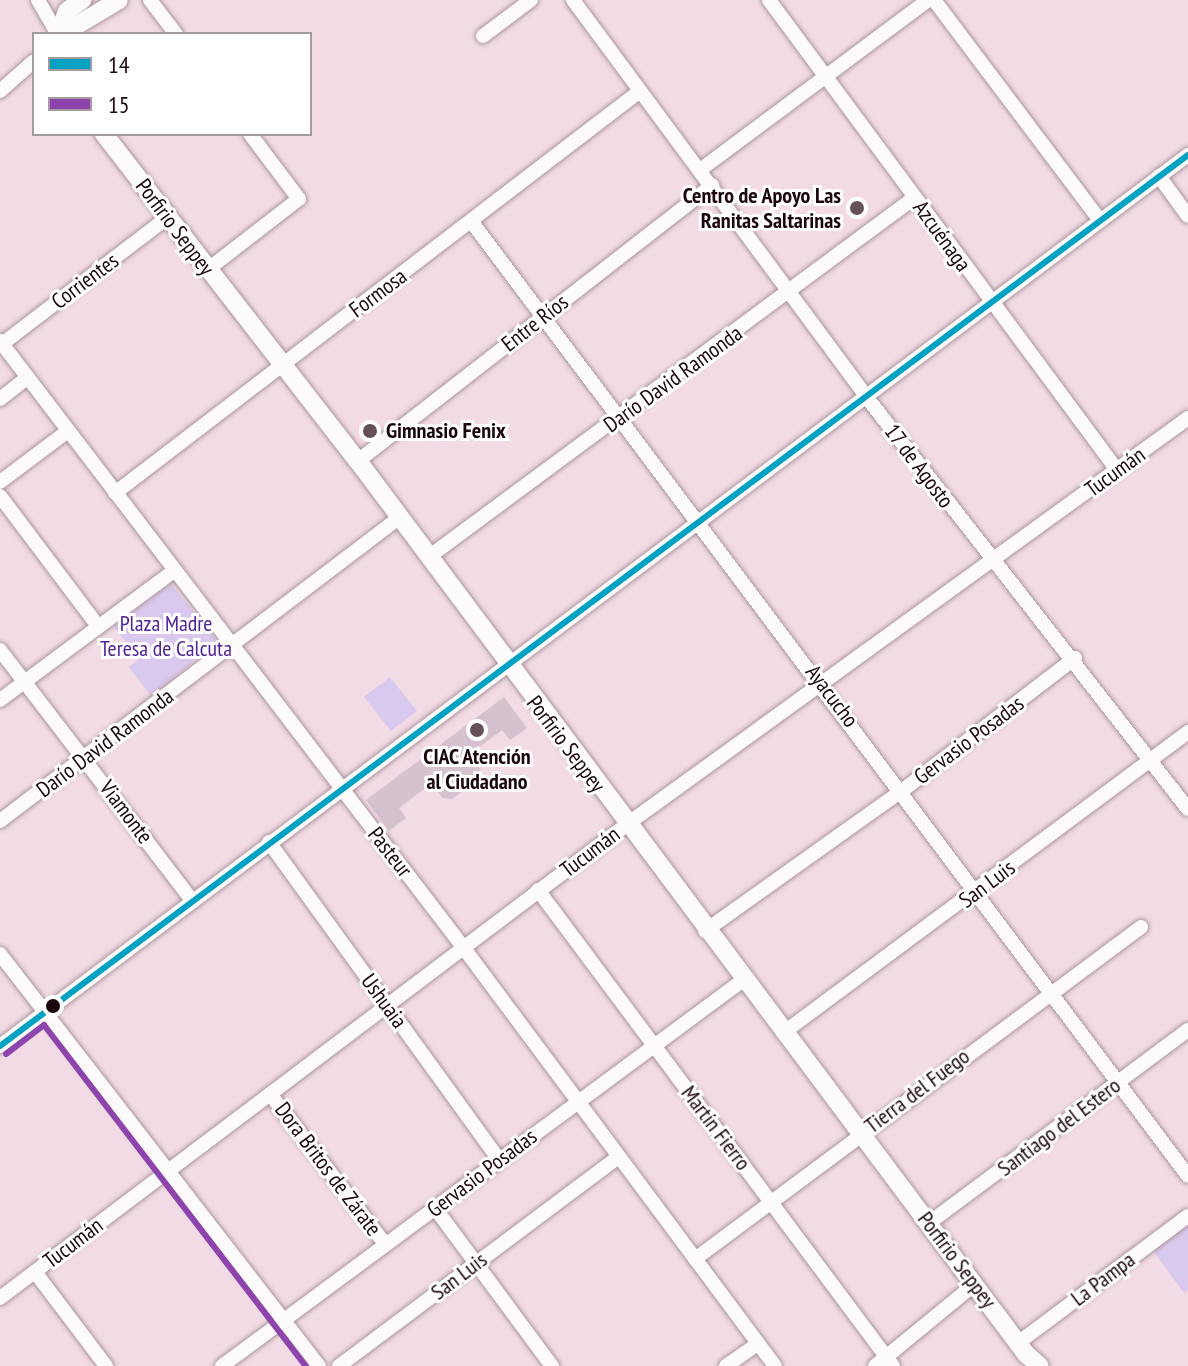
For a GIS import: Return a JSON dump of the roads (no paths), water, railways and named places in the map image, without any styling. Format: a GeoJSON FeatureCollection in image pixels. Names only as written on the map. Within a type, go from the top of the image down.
{"type":"FeatureCollection","features":[{"type":"Feature","properties":{"kind":"main road"},"geometry":{"type":"LineString","coordinates":[[60,32],[67,11],[82,0]]}},
{"type":"Feature","properties":{"kind":"main road"},"geometry":{"type":"LineString","coordinates":[[63,32],[119,0]]}},
{"type":"Feature","properties":{"kind":"main road","name":"Porfirio Seppey"},"geometry":{"type":"LineString","coordinates":[[106,136],[430,556],[507,666],[705,931],[862,1132],[1028,1357]]}},
{"type":"Feature","properties":{"kind":"street"},"geometry":{"type":"LineString","coordinates":[[38,0],[58,32]]}},
{"type":"Feature","properties":{"kind":"street"},"geometry":{"type":"LineString","coordinates":[[150,0],[174,32]]}},
{"type":"Feature","properties":{"kind":"street"},"geometry":{"type":"LineString","coordinates":[[483,36],[531,0]]}},
{"type":"Feature","properties":{"kind":"street","name":"17 de Agosto"},"geometry":{"type":"LineString","coordinates":[[573,0],[792,291],[868,399],[992,562],[1075,658],[1188,809]]}},
{"type":"Feature","properties":{"kind":"street","name":"Azcuénaga"},"geometry":{"type":"LineString","coordinates":[[769,0],[1117,470]]}},
{"type":"Feature","properties":{"kind":"street"},"geometry":{"type":"LineString","coordinates":[[700,170],[824,75],[931,0],[1100,220]]}},
{"type":"Feature","properties":{"kind":"street"},"geometry":{"type":"LineString","coordinates":[[0,91],[32,63]]}},
{"type":"Feature","properties":{"kind":"street","name":"Formosa"},"geometry":{"type":"LineString","coordinates":[[115,493],[640,91]]}},
{"type":"Feature","properties":{"kind":"street"},"geometry":{"type":"LineString","coordinates":[[207,270],[299,199],[252,136]]}},
{"type":"Feature","properties":{"kind":"street"},"geometry":{"type":"LineString","coordinates":[[0,1046],[341,788],[868,399],[1188,155]]}},
{"type":"Feature","properties":{"kind":"street"},"geometry":{"type":"LineString","coordinates":[[1159,176],[1188,216]]}},
{"type":"Feature","properties":{"kind":"street","name":"Entre Ríos"},"geometry":{"type":"LineString","coordinates":[[358,461],[712,185]]}},
{"type":"Feature","properties":{"kind":"street","name":"Darío David Ramonda"},"geometry":{"type":"LineString","coordinates":[[430,556],[617,421],[914,198]]}},
{"type":"Feature","properties":{"kind":"street","name":"Corrientes"},"geometry":{"type":"LineString","coordinates":[[1,343],[168,217]]}},
{"type":"Feature","properties":{"kind":"street","name":"Ayacucho"},"geometry":{"type":"LineString","coordinates":[[471,221],[617,421],[903,790],[1188,1176]]}},
{"type":"Feature","properties":{"kind":"street","name":"Pasteur"},"geometry":{"type":"LineString","coordinates":[[1,343],[463,947],[617,1158],[775,1366]]}},
{"type":"Feature","properties":{"kind":"street"},"geometry":{"type":"LineString","coordinates":[[0,399],[27,378]]}},
{"type":"Feature","properties":{"kind":"street","name":"Tucumán"},"geometry":{"type":"LineString","coordinates":[[0,1298],[538,890],[1188,418]]}},
{"type":"Feature","properties":{"kind":"street"},"geometry":{"type":"LineString","coordinates":[[0,482],[68,431]]}},
{"type":"Feature","properties":{"kind":"street"},"geometry":{"type":"LineString","coordinates":[[0,496],[98,626]]}},
{"type":"Feature","properties":{"kind":"street","name":"Darío David Ramonda"},"geometry":{"type":"LineString","coordinates":[[0,821],[233,647],[400,517]]}},
{"type":"Feature","properties":{"kind":"street"},"geometry":{"type":"LineString","coordinates":[[0,700],[174,571]]}},
{"type":"Feature","properties":{"kind":"street","name":"Viamonte"},"geometry":{"type":"LineString","coordinates":[[0,650],[192,900]]}},
{"type":"Feature","properties":{"kind":"street","name":"Gervasio Posadas"},"geometry":{"type":"LineString","coordinates":[[705,931],[903,790],[1075,658]]}},
{"type":"Feature","properties":{"kind":"street","name":"San Luis"},"geometry":{"type":"LineString","coordinates":[[783,1033],[1188,732]]}},
{"type":"Feature","properties":{"kind":"street","name":"Ushuaia"},"geometry":{"type":"LineString","coordinates":[[269,842],[499,1160]]}},
{"type":"Feature","properties":{"kind":"street","name":"Martín Fierro"},"geometry":{"type":"LineString","coordinates":[[538,890],[771,1202],[885,1363]]}},
{"type":"Feature","properties":{"kind":"street","name":"Tierra del Fuego"},"geometry":{"type":"LineString","coordinates":[[695,1259],[1049,990],[1141,927]]}},
{"type":"Feature","properties":{"kind":"street"},"geometry":{"type":"LineString","coordinates":[[0,954],[319,1366]]}},
{"type":"Feature","properties":{"kind":"street","name":"Gervasio Posadas"},"geometry":{"type":"LineString","coordinates":[[222,1366],[743,980]]}},
{"type":"Feature","properties":{"kind":"street","name":"Santiago del Estero"},"geometry":{"type":"LineString","coordinates":[[929,1223],[1188,1030]]}},
{"type":"Feature","properties":{"kind":"street","name":"Dora Britos de Zárate"},"geometry":{"type":"LineString","coordinates":[[270,1094],[386,1245]]}},
{"type":"Feature","properties":{"kind":"street","name":"San Luis"},"geometry":{"type":"LineString","coordinates":[[339,1366],[617,1158]]}},
{"type":"Feature","properties":{"kind":"street"},"geometry":{"type":"LineString","coordinates":[[435,1208],[552,1366]]}},
{"type":"Feature","properties":{"kind":"street","name":"La Pampa"},"geometry":{"type":"LineString","coordinates":[[1028,1357],[1188,1216]]}},
{"type":"Feature","properties":{"kind":"street"},"geometry":{"type":"LineString","coordinates":[[35,1272],[106,1366]]}},
{"type":"Feature","properties":{"kind":"street"},"geometry":{"type":"LineString","coordinates":[[885,1363],[975,1284]]}},
{"type":"Feature","properties":{"kind":"street"},"geometry":{"type":"LineString","coordinates":[[726,1366],[758,1344]]}},
{"type":"Feature","properties":{"kind":"place","name":"Centro de Apoyo Las Ranitas Saltarinas"},"geometry":{"type":"Point","coordinates":[857,208]}},
{"type":"Feature","properties":{"kind":"place","name":"Gimnasio Fenix"},"geometry":{"type":"Point","coordinates":[370,431]}},
{"type":"Feature","properties":{"kind":"place","name":"CIAC Atención al Ciudadano"},"geometry":{"type":"Point","coordinates":[477,730]}},
{"type":"Feature","properties":{"kind":"park label","name":"Plaza Madre Teresa de Calcuta"},"geometry":{"type":"Point","coordinates":[166,636]}}]}
